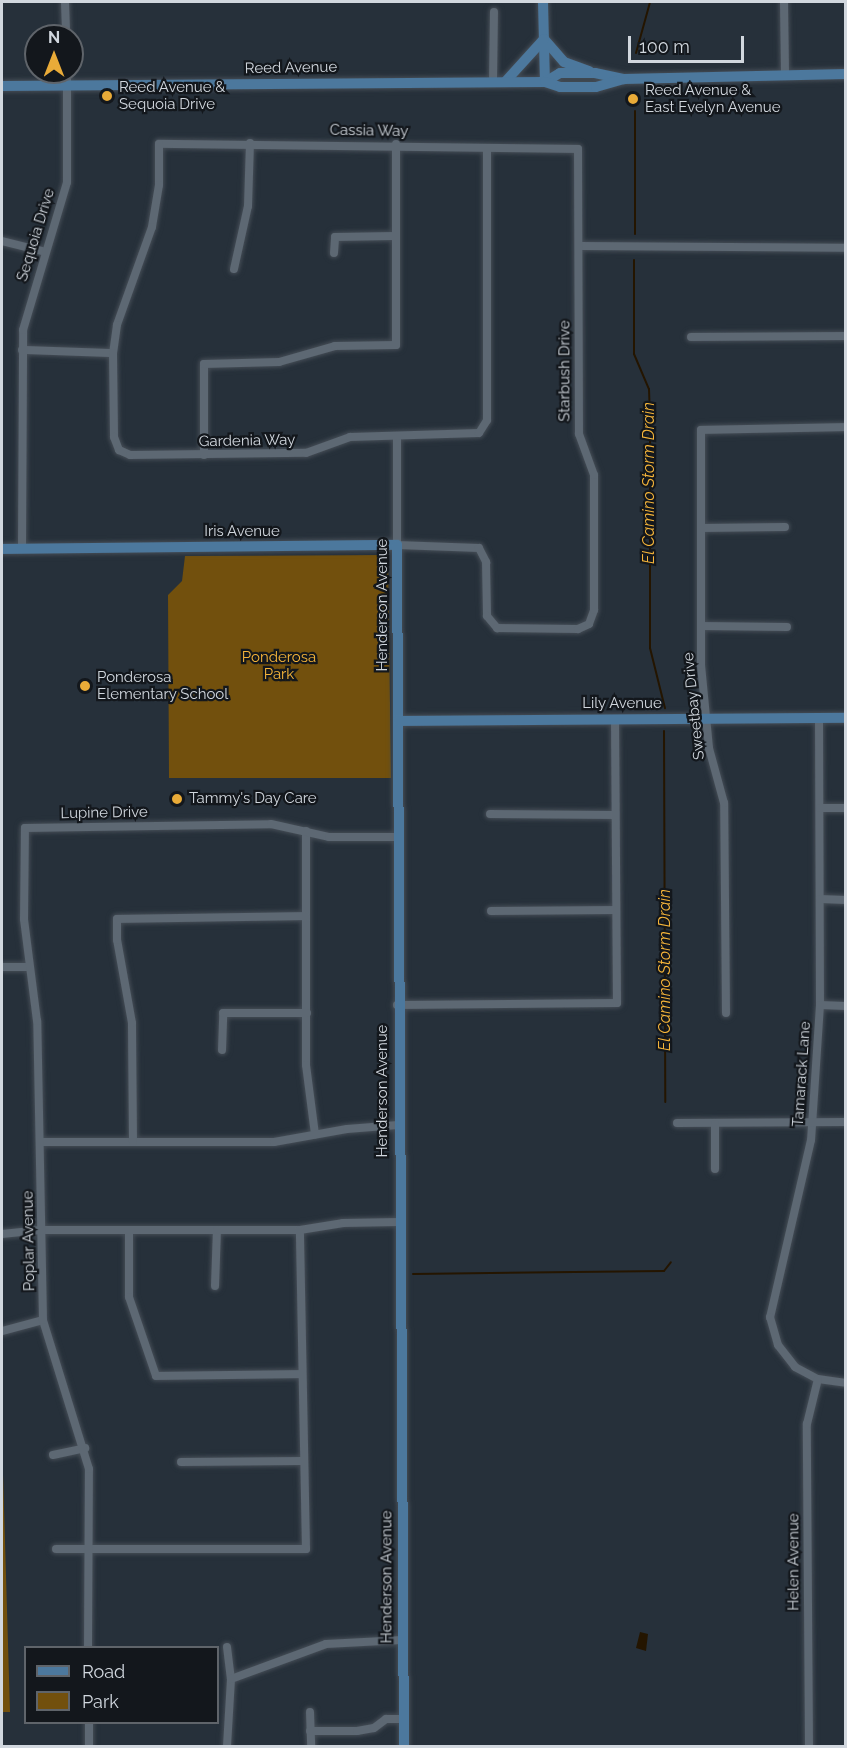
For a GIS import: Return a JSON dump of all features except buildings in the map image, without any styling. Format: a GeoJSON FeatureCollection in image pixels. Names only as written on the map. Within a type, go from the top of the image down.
{"type":"FeatureCollection","features":[{"type":"Feature","properties":{"kind":"street"},"geometry":{"type":"LineString","coordinates":[[65,2],[66,24]]}},
{"type":"Feature","properties":{"kind":"street"},"geometry":{"type":"LineString","coordinates":[[543,2],[545,81]]}},
{"type":"Feature","properties":{"kind":"street"},"geometry":{"type":"LineString","coordinates":[[784,2],[785,75]]}},
{"type":"Feature","properties":{"kind":"street"},"geometry":{"type":"LineString","coordinates":[[493,82],[494,12]]}},
{"type":"Feature","properties":{"kind":"street"},"geometry":{"type":"LineString","coordinates":[[544,39],[564,62],[595,73]]}},
{"type":"Feature","properties":{"kind":"street"},"geometry":{"type":"LineString","coordinates":[[505,82],[544,39]]}},
{"type":"Feature","properties":{"kind":"street","name":"Reed Avenue"},"geometry":{"type":"LineString","coordinates":[[545,81],[560,73],[595,73],[624,79],[846,74]]}},
{"type":"Feature","properties":{"kind":"street","name":"Reed Avenue"},"geometry":{"type":"LineString","coordinates":[[2,86],[545,81],[560,87],[596,87],[624,79]]}},
{"type":"Feature","properties":{"kind":"street","name":"Sequoia Drive"},"geometry":{"type":"LineString","coordinates":[[22,549],[22,350],[27,310],[67,182],[67,86]]}},
{"type":"Feature","properties":{"kind":"street"},"geometry":{"type":"LineString","coordinates":[[234,269],[248,206],[249,143]]}},
{"type":"Feature","properties":{"kind":"street","name":"Cassia Way"},"geometry":{"type":"LineString","coordinates":[[113,353],[117,325],[152,227],[159,185],[159,144],[396,144],[487,150],[578,149]]}},
{"type":"Feature","properties":{"kind":"street"},"geometry":{"type":"LineString","coordinates":[[204,455],[204,364],[279,362],[335,346],[396,345],[394,236],[396,144]]}},
{"type":"Feature","properties":{"kind":"street","name":"Starbush Drive"},"geometry":{"type":"LineString","coordinates":[[482,550],[486,562],[487,616],[492,624],[504,629],[578,629],[589,624],[594,610],[594,475],[579,434],[578,149]]}},
{"type":"Feature","properties":{"kind":"street","name":"Gardenia Way"},"geometry":{"type":"LineString","coordinates":[[113,353],[114,437],[119,450],[130,455],[306,453],[350,436],[479,433],[487,420],[487,150]]}},
{"type":"Feature","properties":{"kind":"street"},"geometry":{"type":"LineString","coordinates":[[334,253],[335,237],[394,236]]}},
{"type":"Feature","properties":{"kind":"street"},"geometry":{"type":"LineString","coordinates":[[2,241],[46,252]]}},
{"type":"Feature","properties":{"kind":"street"},"geometry":{"type":"LineString","coordinates":[[580,246],[818,244],[846,248]]}},
{"type":"Feature","properties":{"kind":"street"},"geometry":{"type":"LineString","coordinates":[[691,337],[846,336]]}},
{"type":"Feature","properties":{"kind":"street"},"geometry":{"type":"LineString","coordinates":[[22,350],[113,353]]}},
{"type":"Feature","properties":{"kind":"street","name":"Sweetbay Drive"},"geometry":{"type":"LineString","coordinates":[[726,1013],[724,803],[709,748],[701,626],[700,430],[846,427]]}},
{"type":"Feature","properties":{"kind":"street","name":"Henderson Avenue"},"geometry":{"type":"LineString","coordinates":[[397,436],[398,1125],[404,1746]]}},
{"type":"Feature","properties":{"kind":"street"},"geometry":{"type":"LineString","coordinates":[[700,528],[785,527]]}},
{"type":"Feature","properties":{"kind":"street","name":"Iris Avenue"},"geometry":{"type":"LineString","coordinates":[[2,549],[468,545],[482,550]]}},
{"type":"Feature","properties":{"kind":"street"},"geometry":{"type":"LineString","coordinates":[[701,626],[787,627]]}},
{"type":"Feature","properties":{"kind":"street","name":"Tamarack Lane"},"geometry":{"type":"LineString","coordinates":[[819,718],[820,1005],[812,1123],[791,1236],[770,1317],[783,1354],[795,1367],[818,1379],[846,1383]]}},
{"type":"Feature","properties":{"kind":"street","name":"Lily Avenue"},"geometry":{"type":"LineString","coordinates":[[398,721],[846,718]]}},
{"type":"Feature","properties":{"kind":"street"},"geometry":{"type":"LineString","coordinates":[[398,1005],[617,1003],[615,720]]}},
{"type":"Feature","properties":{"kind":"street"},"geometry":{"type":"LineString","coordinates":[[820,808],[846,808]]}},
{"type":"Feature","properties":{"kind":"street"},"geometry":{"type":"LineString","coordinates":[[490,814],[615,815]]}},
{"type":"Feature","properties":{"kind":"street","name":"Lupine Drive"},"geometry":{"type":"LineString","coordinates":[[25,828],[271,824],[329,837],[397,837]]}},
{"type":"Feature","properties":{"kind":"street","name":"Poplar Avenue"},"geometry":{"type":"LineString","coordinates":[[25,828],[24,919],[28,967],[37,1021],[42,1142],[41,1230],[44,1320],[85,1448],[88,1646]]}},
{"type":"Feature","properties":{"kind":"street"},"geometry":{"type":"LineString","coordinates":[[306,831],[306,1065],[315,1134]]}},
{"type":"Feature","properties":{"kind":"street"},"geometry":{"type":"LineString","coordinates":[[820,899],[846,900]]}},
{"type":"Feature","properties":{"kind":"street"},"geometry":{"type":"LineString","coordinates":[[491,911],[616,910]]}},
{"type":"Feature","properties":{"kind":"street"},"geometry":{"type":"LineString","coordinates":[[133,1142],[132,1023],[117,940],[117,919],[306,916]]}},
{"type":"Feature","properties":{"kind":"street"},"geometry":{"type":"LineString","coordinates":[[2,967],[28,967]]}},
{"type":"Feature","properties":{"kind":"street"},"geometry":{"type":"LineString","coordinates":[[820,1005],[846,1006]]}},
{"type":"Feature","properties":{"kind":"street"},"geometry":{"type":"LineString","coordinates":[[222,1050],[223,1013],[307,1012]]}},
{"type":"Feature","properties":{"kind":"street"},"geometry":{"type":"LineString","coordinates":[[677,1123],[846,1122]]}},
{"type":"Feature","properties":{"kind":"street"},"geometry":{"type":"LineString","coordinates":[[715,1124],[715,1169]]}},
{"type":"Feature","properties":{"kind":"street"},"geometry":{"type":"LineString","coordinates":[[42,1142],[274,1142],[315,1134],[398,1125]]}},
{"type":"Feature","properties":{"kind":"street"},"geometry":{"type":"LineString","coordinates":[[2,1234],[41,1230],[300,1230],[342,1223],[399,1222]]}},
{"type":"Feature","properties":{"kind":"street"},"geometry":{"type":"LineString","coordinates":[[215,1286],[217,1230]]}},
{"type":"Feature","properties":{"kind":"street"},"geometry":{"type":"LineString","coordinates":[[56,1549],[306,1549],[300,1230]]}},
{"type":"Feature","properties":{"kind":"street"},"geometry":{"type":"LineString","coordinates":[[129,1231],[129,1297],[156,1376],[302,1374]]}},
{"type":"Feature","properties":{"kind":"street"},"geometry":{"type":"LineString","coordinates":[[2,1331],[44,1320]]}},
{"type":"Feature","properties":{"kind":"street","name":"Helen Avenue"},"geometry":{"type":"LineString","coordinates":[[809,1746],[807,1424],[818,1379]]}},
{"type":"Feature","properties":{"kind":"street"},"geometry":{"type":"LineString","coordinates":[[53,1455],[85,1448]]}},
{"type":"Feature","properties":{"kind":"street"},"geometry":{"type":"LineString","coordinates":[[181,1462],[303,1461]]}},
{"type":"Feature","properties":{"kind":"street"},"geometry":{"type":"LineString","coordinates":[[231,1679],[326,1644],[402,1640]]}},
{"type":"Feature","properties":{"kind":"street"},"geometry":{"type":"LineString","coordinates":[[227,1647],[231,1679],[227,1746]]}},
{"type":"Feature","properties":{"kind":"street"},"geometry":{"type":"LineString","coordinates":[[310,1712],[311,1746]]}},
{"type":"Feature","properties":{"kind":"street"},"geometry":{"type":"LineString","coordinates":[[310,1731],[357,1731],[374,1728],[386,1719],[403,1719]]}},
{"type":"Feature","properties":{"kind":"street"},"geometry":{"type":"LineString","coordinates":[[89,1724],[89,1746]]}},
{"type":"Feature","properties":{"kind":"green space","name":"Ponderosa Park"},"geometry":{"type":"Polygon","coordinates":[[[388,555],[391,778],[169,778],[168,595],[182,581],[185,556],[388,555]]]}},
{"type":"Feature","properties":{"kind":"green space"},"geometry":{"type":"Polygon","coordinates":[[[2,1440],[10,1712],[2,1712],[2,1440]]]}},
{"type":"Feature","properties":{"kind":"shaded area"},"geometry":{"type":"Polygon","coordinates":[[[640,1632],[648,1634],[646,1651],[636,1648],[640,1632]]]}},
{"type":"Feature","properties":{"kind":"waterway","name":"El Camino Storm Drain"},"geometry":{"type":"LineString","coordinates":[[636,53],[650,2]]}},
{"type":"Feature","properties":{"kind":"waterway","name":"El Camino Storm Drain"},"geometry":{"type":"LineString","coordinates":[[635,111],[635,234]]}},
{"type":"Feature","properties":{"kind":"waterway","name":"El Camino Storm Drain"},"geometry":{"type":"LineString","coordinates":[[634,260],[634,354],[649,389],[650,412],[650,648],[665,708]]}},
{"type":"Feature","properties":{"kind":"waterway","name":"El Camino Storm Drain"},"geometry":{"type":"LineString","coordinates":[[664,731],[665,1102]]}},
{"type":"Feature","properties":{"kind":"waterway","name":"El Camino Storm Drain"},"geometry":{"type":"LineString","coordinates":[[413,1274],[664,1271],[671,1262]]}},
{"type":"Feature","properties":{"kind":"place","name":"Reed Avenue & Sequoia Drive"},"geometry":{"type":"Point","coordinates":[107,96]}},
{"type":"Feature","properties":{"kind":"place","name":"Reed Avenue & East Evelyn Avenue"},"geometry":{"type":"Point","coordinates":[633,99]}},
{"type":"Feature","properties":{"kind":"place","name":"Ponderosa Elementary School"},"geometry":{"type":"Point","coordinates":[85,686]}},
{"type":"Feature","properties":{"kind":"place","name":"Tammy's Day Care"},"geometry":{"type":"Point","coordinates":[177,799]}}]}
